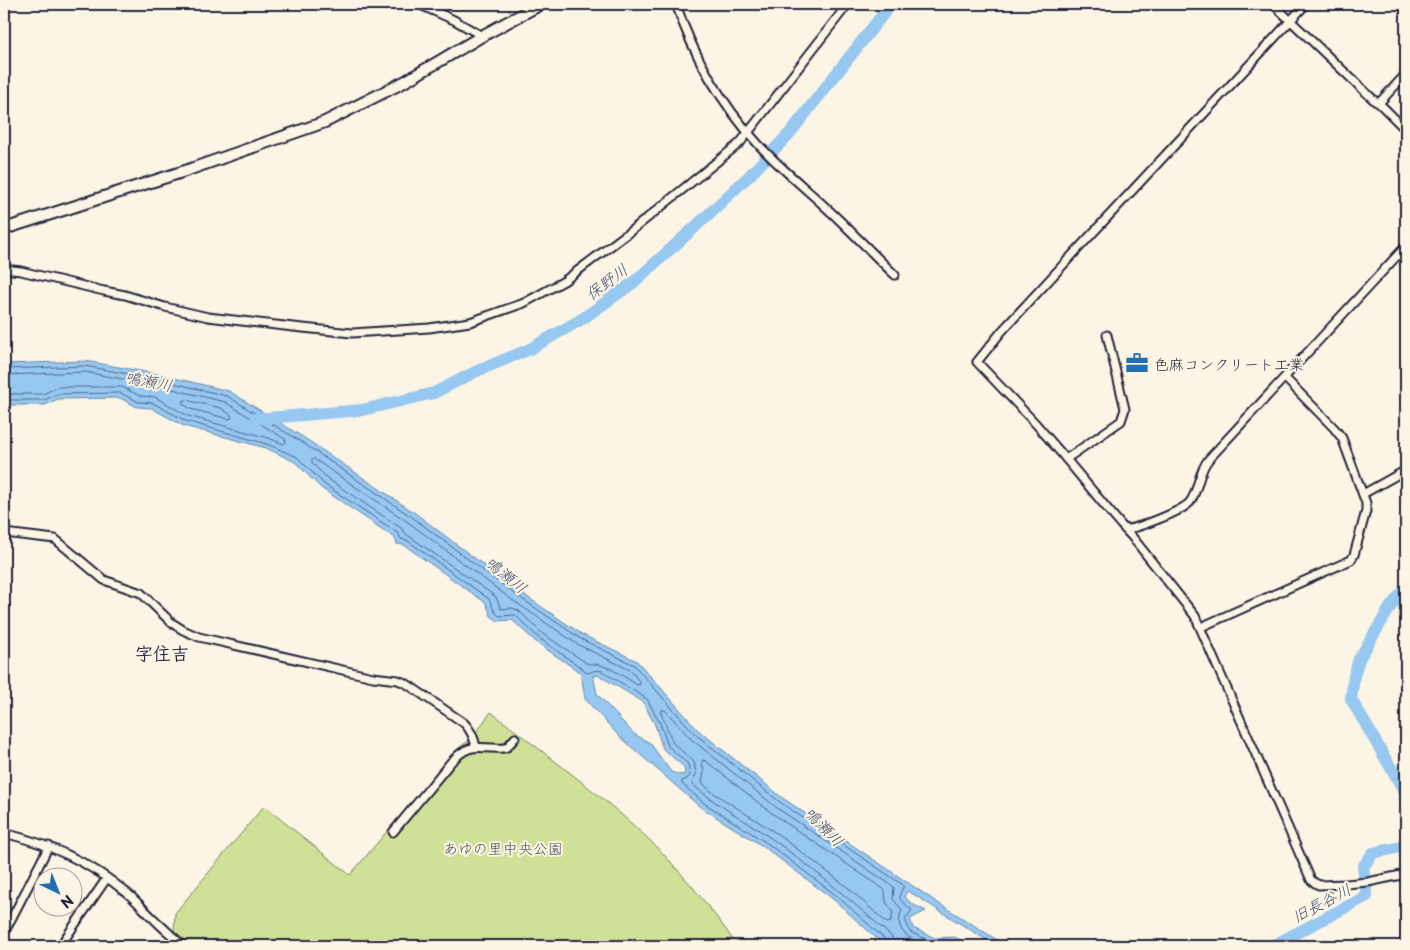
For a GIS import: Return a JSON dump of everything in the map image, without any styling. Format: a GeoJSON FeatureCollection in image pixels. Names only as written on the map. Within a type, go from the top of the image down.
{"type":"FeatureCollection","features":[{"type":"Feature","properties":{"kind":"street"},"geometry":{"type":"LineString","coordinates":[[418,4],[454,20],[482,36]]}},
{"type":"Feature","properties":{"kind":"street"},"geometry":{"type":"LineString","coordinates":[[4,229],[185,171],[325,122],[404,82],[541,4]]}},
{"type":"Feature","properties":{"kind":"street"},"geometry":{"type":"LineString","coordinates":[[676,4],[684,26],[717,91],[756,142],[895,275]]}},
{"type":"Feature","properties":{"kind":"street"},"geometry":{"type":"LineString","coordinates":[[4,269],[21,271],[125,295],[208,317],[352,333],[429,328],[470,322],[524,303],[564,281],[669,201],[740,143],[848,4]]}},
{"type":"Feature","properties":{"kind":"street"},"geometry":{"type":"LineString","coordinates":[[1273,4],[1406,130]]}},
{"type":"Feature","properties":{"kind":"street"},"geometry":{"type":"LineString","coordinates":[[1306,4],[1002,331],[977,362],[1036,424],[1126,529],[1195,616],[1311,880],[1319,885],[1346,884],[1368,882],[1406,874]]}},
{"type":"Feature","properties":{"kind":"street"},"geometry":{"type":"LineString","coordinates":[[1379,103],[1406,74]]}},
{"type":"Feature","properties":{"kind":"street"},"geometry":{"type":"LineString","coordinates":[[1126,529],[1134,529],[1179,510],[1190,502],[1201,471],[1208,460],[1406,246]]}},
{"type":"Feature","properties":{"kind":"street"},"geometry":{"type":"LineString","coordinates":[[1066,459],[1110,430],[1121,421],[1123,416],[1125,409],[1107,335]]}},
{"type":"Feature","properties":{"kind":"street"},"geometry":{"type":"LineString","coordinates":[[1201,627],[1351,560],[1354,554],[1366,511],[1366,503],[1342,438],[1285,378]]}},
{"type":"Feature","properties":{"kind":"street"},"geometry":{"type":"LineString","coordinates":[[1363,494],[1406,470]]}},
{"type":"Feature","properties":{"kind":"street"},"geometry":{"type":"LineString","coordinates":[[4,533],[55,539],[104,580],[141,594],[172,623],[199,637],[345,671],[398,680],[407,684],[464,723],[471,730],[476,747]]}},
{"type":"Feature","properties":{"kind":"street"},"geometry":{"type":"LineString","coordinates":[[393,832],[456,758],[467,749],[476,747],[504,748],[514,738]]}},
{"type":"Feature","properties":{"kind":"street"},"geometry":{"type":"LineString","coordinates":[[4,833],[67,853],[107,878],[138,903],[183,946]]}},
{"type":"Feature","properties":{"kind":"street"},"geometry":{"type":"LineString","coordinates":[[4,933],[49,846]]}},
{"type":"Feature","properties":{"kind":"street"},"geometry":{"type":"LineString","coordinates":[[60,946],[107,878]]}},
{"type":"Feature","properties":{"kind":"green space","name":"あゆの里中央公園"},"geometry":{"type":"Polygon","coordinates":[[[491,712],[586,785],[648,838],[691,885],[721,922],[737,946],[191,946],[174,930],[175,913],[264,806],[350,875],[456,750],[471,739],[491,712]]]}},
{"type":"Feature","properties":{"kind":"water","name":"鳴瀬川"},"geometry":{"type":"Polygon","coordinates":[[[86,361],[162,375],[229,391],[306,439],[415,513],[514,588],[583,635],[637,661],[698,730],[784,799],[938,903],[1007,946],[996,946],[908,891],[904,896],[912,904],[926,911],[910,919],[913,928],[935,938],[954,937],[971,944],[957,943],[950,946],[885,946],[834,900],[764,847],[700,807],[619,736],[585,699],[581,673],[536,642],[512,620],[498,621],[491,616],[486,603],[404,545],[397,544],[395,538],[321,488],[295,462],[266,448],[184,426],[151,408],[137,407],[120,398],[58,399],[45,405],[4,405],[4,364],[86,361]],[[593,675],[597,694],[634,734],[650,743],[671,772],[680,775],[685,774],[684,767],[663,749],[655,725],[643,702],[600,676],[593,675]]]}},
{"type":"Feature","properties":{"kind":"waterway","name":"保野川"},"geometry":{"type":"LineString","coordinates":[[256,419],[362,410],[434,393],[477,371],[530,349],[582,319],[633,283],[750,175],[790,133],[891,4]]}},
{"type":"Feature","properties":{"kind":"waterway","name":"旧長谷川"},"geometry":{"type":"LineString","coordinates":[[1406,588],[1391,606],[1359,659],[1354,676],[1351,699],[1406,794]]}},
{"type":"Feature","properties":{"kind":"waterway","name":"旧長谷川"},"geometry":{"type":"LineString","coordinates":[[1272,946],[1367,896],[1363,867],[1373,853],[1406,846]]}},
{"type":"Feature","properties":{"kind":"place","name":"色麻コンクリート工業"},"geometry":{"type":"Point","coordinates":[1137,363]}},
{"type":"Feature","properties":{"kind":"district","name":"字住吉"},"geometry":{"type":"Point","coordinates":[162,652]}}]}
